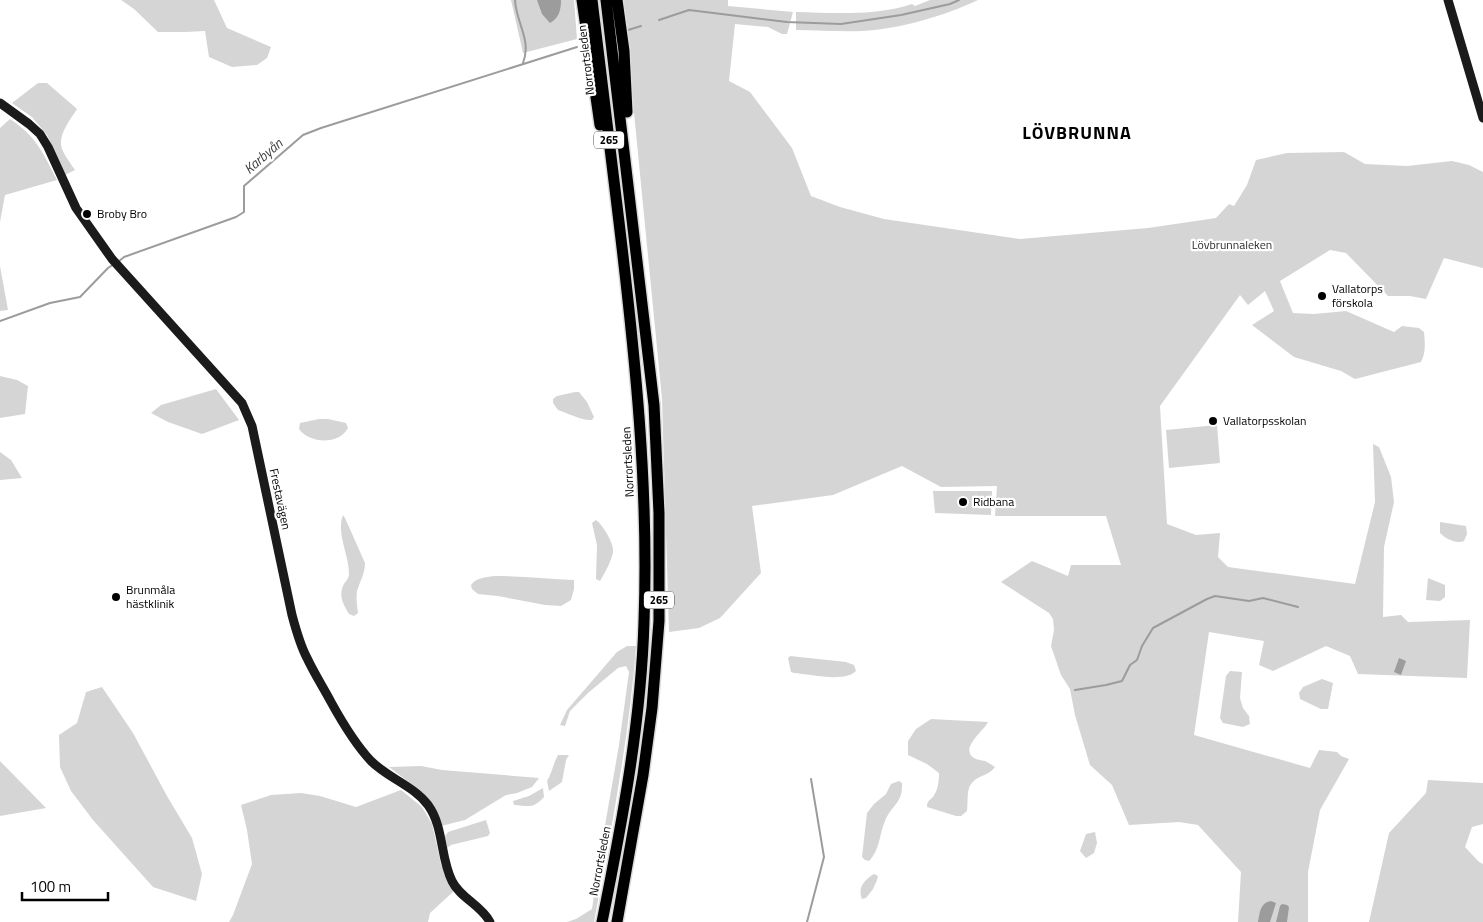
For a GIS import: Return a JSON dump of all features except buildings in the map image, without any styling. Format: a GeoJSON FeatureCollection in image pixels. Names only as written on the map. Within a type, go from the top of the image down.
{"type":"FeatureCollection","features":[{"type":"Feature","properties":{"kind":"highway"},"geometry":{"type":"LineString","coordinates":[[582,0],[616,232],[626,279]]}},
{"type":"Feature","properties":{"kind":"highway","name":"Norrortsleden"},"geometry":{"type":"LineString","coordinates":[[592,0],[626,279],[639,404],[642,459],[644,621],[636,732],[602,922]]}},
{"type":"Feature","properties":{"kind":"highway","name":"265"},"geometry":{"type":"LineString","coordinates":[[606,0],[654,405],[659,513],[659,621],[652,708],[643,775],[617,922]]}},
{"type":"Feature","properties":{"kind":"highway"},"geometry":{"type":"LineString","coordinates":[[617,0],[624,51],[627,129],[639,230],[640,276]]}},
{"type":"Feature","properties":{"kind":"main road"},"geometry":{"type":"LineString","coordinates":[[1448,0],[1483,118]]}},
{"type":"Feature","properties":{"kind":"main road","name":"Frestavägen"},"geometry":{"type":"LineString","coordinates":[[0,103],[40,134],[48,147],[76,208],[115,263],[242,403],[252,426],[292,615],[306,658],[341,720],[371,761],[385,773],[418,794],[428,804],[434,816],[446,868],[453,883],[460,893],[486,915],[490,922]]}},
{"type":"Feature","properties":{"kind":"green space"},"geometry":{"type":"Polygon","coordinates":[[[121,0],[214,0],[227,28],[271,47],[267,58],[257,65],[232,67],[209,57],[205,31],[158,32],[134,9],[121,0]]]}},
{"type":"Feature","properties":{"kind":"green space"},"geometry":{"type":"Polygon","coordinates":[[[511,0],[574,0],[577,39],[523,53],[511,0]]]}},
{"type":"Feature","properties":{"kind":"green space","name":"Lövbrunnaleken"},"geometry":{"type":"Polygon","coordinates":[[[623,0],[728,0],[728,6],[793,12],[787,34],[782,34],[768,27],[735,24],[729,81],[750,92],[792,148],[811,196],[840,207],[884,219],[1020,239],[1148,228],[1216,218],[1229,204],[1234,206],[1247,185],[1256,160],[1287,153],[1344,152],[1365,164],[1407,166],[1452,161],[1469,165],[1483,172],[1483,268],[1444,258],[1426,299],[1410,296],[1388,296],[1346,253],[1330,250],[1280,281],[1293,313],[1314,314],[1346,311],[1394,332],[1402,326],[1419,328],[1424,332],[1425,340],[1421,362],[1355,379],[1341,371],[1294,357],[1252,325],[1274,311],[1265,291],[1248,305],[1240,295],[1160,406],[1167,524],[1196,535],[1220,533],[1218,557],[1228,567],[1355,584],[1375,502],[1373,444],[1379,447],[1391,477],[1394,502],[1384,547],[1383,617],[1401,615],[1408,622],[1470,620],[1467,678],[1358,674],[1350,656],[1326,646],[1273,671],[1259,665],[1264,641],[1209,632],[1194,735],[1310,768],[1319,750],[1337,752],[1349,759],[1320,810],[1308,872],[1308,922],[1238,922],[1241,872],[1198,825],[1179,822],[1129,825],[1112,785],[1090,765],[1075,715],[1070,689],[1061,675],[1051,646],[1054,630],[1053,619],[1049,613],[1001,582],[1032,561],[1068,576],[1071,565],[1121,565],[1106,516],[995,516],[997,486],[941,487],[902,466],[833,495],[752,506],[761,573],[720,618],[699,628],[669,632],[662,399],[623,0]]]}},
{"type":"Feature","properties":{"kind":"green space"},"geometry":{"type":"Polygon","coordinates":[[[930,0],[978,0],[936,16],[891,28],[854,31],[796,30],[796,12],[870,12],[912,4],[915,6],[930,0]]]}},
{"type":"Feature","properties":{"kind":"green space"},"geometry":{"type":"Polygon","coordinates":[[[38,83],[47,83],[77,109],[65,128],[61,139],[62,149],[75,170],[65,175],[47,135],[32,117],[12,103],[38,83]]]}},
{"type":"Feature","properties":{"kind":"green space"},"geometry":{"type":"Polygon","coordinates":[[[10,119],[33,139],[57,180],[5,195],[0,222],[0,128],[10,119]]]}},
{"type":"Feature","properties":{"kind":"green space"},"geometry":{"type":"Polygon","coordinates":[[[0,266],[8,310],[0,311],[0,266]]]}},
{"type":"Feature","properties":{"kind":"green space"},"geometry":{"type":"Polygon","coordinates":[[[0,376],[17,380],[28,386],[25,414],[0,418],[0,376]]]}},
{"type":"Feature","properties":{"kind":"green space"},"geometry":{"type":"Polygon","coordinates":[[[216,389],[239,420],[202,434],[168,422],[151,413],[161,405],[216,389]]]}},
{"type":"Feature","properties":{"kind":"green space"},"geometry":{"type":"Polygon","coordinates":[[[579,392],[587,402],[594,417],[592,420],[558,410],[553,403],[553,399],[557,396],[579,392]]]}},
{"type":"Feature","properties":{"kind":"green space"},"geometry":{"type":"Polygon","coordinates":[[[319,419],[346,423],[348,428],[344,434],[331,440],[310,438],[299,429],[300,423],[319,419]]]}},
{"type":"Feature","properties":{"kind":"green space"},"geometry":{"type":"Polygon","coordinates":[[[1217,425],[1220,463],[1169,468],[1166,430],[1217,425]]]}},
{"type":"Feature","properties":{"kind":"green space"},"geometry":{"type":"Polygon","coordinates":[[[0,452],[11,460],[22,478],[0,480],[0,452]]]}},
{"type":"Feature","properties":{"kind":"green space","name":"Ridbana"},"geometry":{"type":"Polygon","coordinates":[[[933,491],[992,491],[991,515],[935,513],[933,491]]]}},
{"type":"Feature","properties":{"kind":"green space"},"geometry":{"type":"Polygon","coordinates":[[[343,515],[365,563],[357,591],[358,613],[354,616],[349,614],[341,596],[342,588],[349,574],[341,529],[343,515]]]}},
{"type":"Feature","properties":{"kind":"green space"},"geometry":{"type":"Polygon","coordinates":[[[596,520],[607,534],[613,548],[610,562],[600,581],[596,579],[597,545],[592,523],[596,520]]]}},
{"type":"Feature","properties":{"kind":"green space"},"geometry":{"type":"Polygon","coordinates":[[[1440,522],[1466,526],[1467,534],[1464,541],[1454,541],[1442,535],[1440,533],[1440,522]]]}},
{"type":"Feature","properties":{"kind":"green space"},"geometry":{"type":"Polygon","coordinates":[[[495,576],[574,580],[574,589],[571,600],[561,606],[478,594],[472,589],[471,585],[476,580],[495,576]]]}},
{"type":"Feature","properties":{"kind":"green space"},"geometry":{"type":"Polygon","coordinates":[[[1428,578],[1445,585],[1445,597],[1440,601],[1426,600],[1428,578]]]}},
{"type":"Feature","properties":{"kind":"green space"},"geometry":{"type":"Polygon","coordinates":[[[627,646],[636,646],[629,715],[619,784],[594,922],[567,922],[592,909],[619,745],[629,672],[626,666],[618,668],[588,693],[570,711],[565,726],[560,725],[567,710],[617,652],[627,646]]]}},
{"type":"Feature","properties":{"kind":"green space"},"geometry":{"type":"Polygon","coordinates":[[[790,656],[846,662],[854,665],[856,671],[844,677],[794,673],[791,672],[788,658],[790,656]]]}},
{"type":"Feature","properties":{"kind":"green space"},"geometry":{"type":"Polygon","coordinates":[[[1230,671],[1242,672],[1240,698],[1243,708],[1249,716],[1250,724],[1243,727],[1223,723],[1220,718],[1226,676],[1230,671]]]}},
{"type":"Feature","properties":{"kind":"green space"},"geometry":{"type":"Polygon","coordinates":[[[1322,679],[1333,683],[1328,709],[1321,709],[1300,699],[1299,693],[1303,687],[1322,679]]]}},
{"type":"Feature","properties":{"kind":"green space"},"geometry":{"type":"Polygon","coordinates":[[[102,687],[133,733],[192,838],[202,874],[196,901],[153,887],[93,820],[71,791],[60,767],[59,735],[77,723],[86,692],[102,687]]]}},
{"type":"Feature","properties":{"kind":"green space"},"geometry":{"type":"Polygon","coordinates":[[[931,719],[988,722],[974,739],[969,749],[970,754],[974,758],[985,761],[995,767],[989,773],[972,782],[969,790],[967,811],[961,816],[927,807],[928,802],[937,789],[939,773],[927,764],[908,755],[908,741],[916,729],[931,719]]]}},
{"type":"Feature","properties":{"kind":"green space"},"geometry":{"type":"Polygon","coordinates":[[[558,755],[569,755],[566,760],[562,782],[549,791],[547,781],[558,755]]]}},
{"type":"Feature","properties":{"kind":"green space"},"geometry":{"type":"Polygon","coordinates":[[[0,761],[46,808],[0,816],[0,761]]]}},
{"type":"Feature","properties":{"kind":"green space"},"geometry":{"type":"Polygon","coordinates":[[[421,766],[442,770],[539,778],[532,787],[506,795],[465,820],[441,826],[434,806],[418,789],[389,767],[421,766]]]}},
{"type":"Feature","properties":{"kind":"green space"},"geometry":{"type":"Polygon","coordinates":[[[1428,780],[1483,783],[1483,824],[1472,827],[1465,847],[1483,864],[1483,922],[1369,922],[1389,833],[1426,793],[1428,780]]]}},
{"type":"Feature","properties":{"kind":"green space"},"geometry":{"type":"Polygon","coordinates":[[[899,781],[902,783],[901,796],[887,816],[873,857],[869,861],[865,860],[862,857],[867,813],[886,794],[891,784],[899,781]]]}},
{"type":"Feature","properties":{"kind":"green space"},"geometry":{"type":"Polygon","coordinates":[[[543,788],[544,797],[537,803],[530,806],[514,805],[513,801],[529,796],[543,788]]]}},
{"type":"Feature","properties":{"kind":"green space"},"geometry":{"type":"Polygon","coordinates":[[[401,790],[422,807],[432,824],[441,864],[454,891],[430,913],[428,922],[229,922],[252,864],[241,805],[271,795],[301,793],[320,796],[356,807],[401,790]]]}},
{"type":"Feature","properties":{"kind":"green space"},"geometry":{"type":"Polygon","coordinates":[[[486,820],[490,833],[488,836],[451,845],[447,848],[445,836],[448,832],[486,820]]]}},
{"type":"Feature","properties":{"kind":"green space"},"geometry":{"type":"Polygon","coordinates":[[[1095,832],[1097,843],[1094,853],[1086,858],[1080,851],[1086,834],[1095,832]]]}},
{"type":"Feature","properties":{"kind":"green space"},"geometry":{"type":"Polygon","coordinates":[[[874,874],[878,876],[873,889],[866,898],[862,899],[861,888],[868,878],[874,874]]]}},
{"type":"Feature","properties":{"kind":"shaded area"},"geometry":{"type":"Polygon","coordinates":[[[537,0],[561,0],[561,7],[556,19],[550,23],[542,14],[537,0]]]}},
{"type":"Feature","properties":{"kind":"shaded area"},"geometry":{"type":"Polygon","coordinates":[[[1399,658],[1406,661],[1401,675],[1394,672],[1399,658]]]}},
{"type":"Feature","properties":{"kind":"shaded area"},"geometry":{"type":"Polygon","coordinates":[[[1271,901],[1276,903],[1270,922],[1258,922],[1263,906],[1271,901]]]}},
{"type":"Feature","properties":{"kind":"shaded area"},"geometry":{"type":"Polygon","coordinates":[[[1282,904],[1289,907],[1287,922],[1276,922],[1280,906],[1282,904]]]}},
{"type":"Feature","properties":{"kind":"waterway"},"geometry":{"type":"LineString","coordinates":[[515,0],[525,39],[526,47],[523,63]]}},
{"type":"Feature","properties":{"kind":"waterway"},"geometry":{"type":"LineString","coordinates":[[659,20],[689,10],[787,22],[841,24],[901,15],[950,4],[959,0]]}},
{"type":"Feature","properties":{"kind":"waterway"},"geometry":{"type":"LineString","coordinates":[[628,30],[641,26]]}},
{"type":"Feature","properties":{"kind":"waterway","name":"Karbyån"},"geometry":{"type":"LineString","coordinates":[[118,262],[124,257],[236,217],[244,212],[244,186],[303,135],[577,47]]}},
{"type":"Feature","properties":{"kind":"waterway","name":"Karbyån"},"geometry":{"type":"LineString","coordinates":[[0,321],[50,303],[80,297],[114,264]]}},
{"type":"Feature","properties":{"kind":"waterway"},"geometry":{"type":"LineString","coordinates":[[1075,690],[1122,681],[1130,665],[1137,660],[1142,646],[1153,628],[1215,596],[1249,601],[1263,598],[1298,607]]}},
{"type":"Feature","properties":{"kind":"waterway"},"geometry":{"type":"LineString","coordinates":[[807,922],[824,857],[811,779]]}},
{"type":"Feature","properties":{"kind":"place","name":"Broby Bro"},"geometry":{"type":"Point","coordinates":[87,214]}},
{"type":"Feature","properties":{"kind":"place","name":"Vallatorps förskola"},"geometry":{"type":"Point","coordinates":[1322,296]}},
{"type":"Feature","properties":{"kind":"place","name":"Vallatorpsskolan"},"geometry":{"type":"Point","coordinates":[1213,421]}},
{"type":"Feature","properties":{"kind":"place","name":"Ridbana"},"geometry":{"type":"Point","coordinates":[963,502]}},
{"type":"Feature","properties":{"kind":"place","name":"Brunmåla hästklinik"},"geometry":{"type":"Point","coordinates":[116,597]}},
{"type":"Feature","properties":{"kind":"district","name":"LÖVBRUNNA"},"geometry":{"type":"Point","coordinates":[1077,133]}}]}
